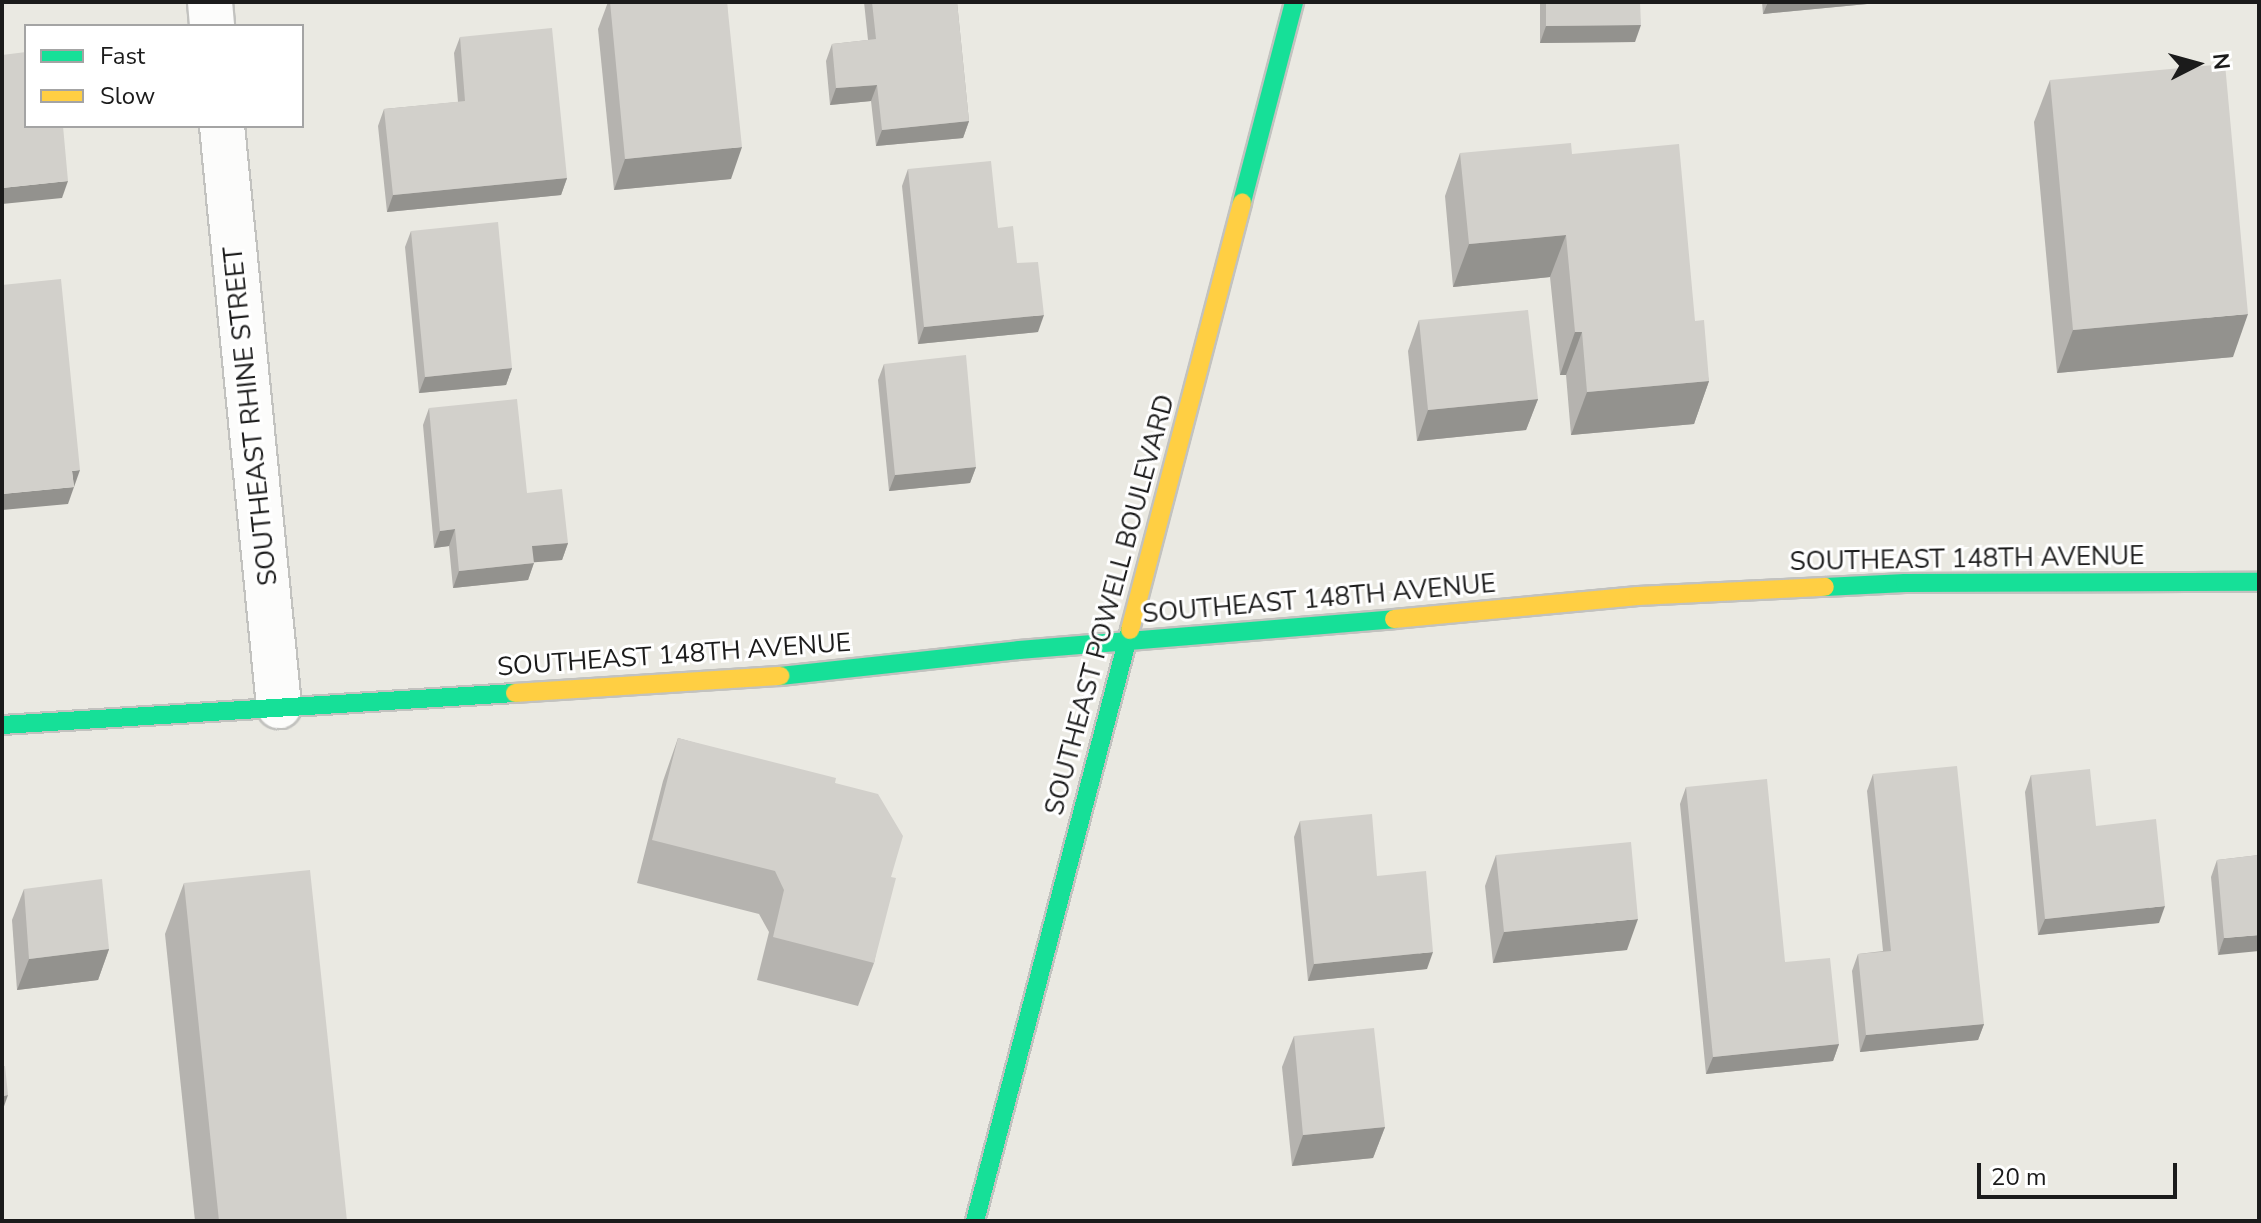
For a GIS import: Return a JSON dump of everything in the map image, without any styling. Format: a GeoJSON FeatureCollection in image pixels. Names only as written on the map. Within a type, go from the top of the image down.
{"type":"FeatureCollection","features":[{"type":"Feature","properties":{"kind":"main road","name":"SOUTHEAST POWELL BOULEVARD"},"geometry":{"type":"LineString","coordinates":[[975,1221],[1294,2]]}},
{"type":"Feature","properties":{"kind":"main road","name":"SOUTHEAST 148TH AVENUE"},"geometry":{"type":"LineString","coordinates":[[2,725],[755,678],[1019,650],[1638,596],[1905,583],[2259,582]]}},
{"type":"Feature","properties":{"kind":"street"},"geometry":{"type":"LineString","coordinates":[[210,2],[212,24]]}},
{"type":"Feature","properties":{"kind":"street","name":"SOUTHEAST RHINE STREET"},"geometry":{"type":"LineString","coordinates":[[222,128],[279,706]]}},
{"type":"Feature","properties":{"kind":"building"},"geometry":{"type":"Polygon","coordinates":[[[610,2],[727,2],[742,147],[625,159],[610,2]]]}},
{"type":"Feature","properties":{"kind":"building"},"geometry":{"type":"Polygon","coordinates":[[[872,2],[957,2],[969,121],[882,130],[877,85],[836,88],[832,44],[876,39],[872,2]]]}},
{"type":"Feature","properties":{"kind":"building"},"geometry":{"type":"Polygon","coordinates":[[[1546,2],[1640,2],[1641,25],[1546,26],[1546,2]]]}},
{"type":"Feature","properties":{"kind":"building"},"geometry":{"type":"Polygon","coordinates":[[[552,28],[567,178],[393,195],[384,109],[465,101],[460,37],[552,28]]]}},
{"type":"Feature","properties":{"kind":"building"},"geometry":{"type":"Polygon","coordinates":[[[24,52],[24,128],[63,128],[68,181],[2,188],[2,55],[24,52]]]}},
{"type":"Feature","properties":{"kind":"building"},"geometry":{"type":"Polygon","coordinates":[[[2225,64],[2248,314],[2073,330],[2050,80],[2225,64]]]}},
{"type":"Feature","properties":{"kind":"building"},"geometry":{"type":"Polygon","coordinates":[[[1571,143],[1572,154],[1679,144],[1695,321],[1704,320],[1709,381],[1587,392],[1582,332],[1575,332],[1566,235],[1469,244],[1460,153],[1571,143]]]}},
{"type":"Feature","properties":{"kind":"building"},"geometry":{"type":"Polygon","coordinates":[[[991,161],[998,228],[1013,226],[1017,263],[1038,262],[1044,315],[924,327],[908,169],[991,161]]]}},
{"type":"Feature","properties":{"kind":"building"},"geometry":{"type":"Polygon","coordinates":[[[498,222],[512,368],[425,377],[411,231],[498,222]]]}},
{"type":"Feature","properties":{"kind":"building"},"geometry":{"type":"Polygon","coordinates":[[[61,279],[80,470],[72,471],[74,487],[2,494],[2,285],[61,279]]]}},
{"type":"Feature","properties":{"kind":"building"},"geometry":{"type":"Polygon","coordinates":[[[1528,310],[1538,399],[1428,410],[1419,320],[1528,310]]]}},
{"type":"Feature","properties":{"kind":"building"},"geometry":{"type":"Polygon","coordinates":[[[966,355],[976,467],[895,475],[884,364],[966,355]]]}},
{"type":"Feature","properties":{"kind":"building"},"geometry":{"type":"Polygon","coordinates":[[[517,399],[527,493],[562,489],[568,543],[532,546],[534,563],[459,571],[455,529],[440,531],[429,408],[517,399]]]}},
{"type":"Feature","properties":{"kind":"building"},"geometry":{"type":"Polygon","coordinates":[[[678,738],[836,778],[835,783],[878,794],[903,836],[891,877],[896,878],[874,963],[773,937],[784,890],[775,871],[652,840],[678,738]]]}},
{"type":"Feature","properties":{"kind":"building"},"geometry":{"type":"Polygon","coordinates":[[[1957,766],[1984,1024],[1866,1035],[1858,954],[1891,951],[1873,774],[1957,766]]]}},
{"type":"Feature","properties":{"kind":"building"},"geometry":{"type":"Polygon","coordinates":[[[2090,769],[2096,826],[2156,819],[2165,906],[2045,919],[2031,775],[2090,769]]]}},
{"type":"Feature","properties":{"kind":"building"},"geometry":{"type":"Polygon","coordinates":[[[1767,779],[1785,962],[1830,958],[1839,1044],[1713,1057],[1686,787],[1767,779]]]}},
{"type":"Feature","properties":{"kind":"building"},"geometry":{"type":"Polygon","coordinates":[[[1372,814],[1377,876],[1426,871],[1433,952],[1314,964],[1300,821],[1372,814]]]}},
{"type":"Feature","properties":{"kind":"building"},"geometry":{"type":"Polygon","coordinates":[[[1631,842],[1638,919],[1504,932],[1496,855],[1631,842]]]}},
{"type":"Feature","properties":{"kind":"building"},"geometry":{"type":"Polygon","coordinates":[[[2259,855],[2259,935],[2224,938],[2217,860],[2259,855]]]}},
{"type":"Feature","properties":{"kind":"building"},"geometry":{"type":"Polygon","coordinates":[[[310,870],[347,1221],[219,1221],[184,883],[310,870]]]}},
{"type":"Feature","properties":{"kind":"building"},"geometry":{"type":"Polygon","coordinates":[[[102,879],[109,949],[29,959],[24,889],[102,879]]]}},
{"type":"Feature","properties":{"kind":"building"},"geometry":{"type":"Polygon","coordinates":[[[1374,1028],[1385,1127],[1303,1135],[1294,1036],[1374,1028]]]}},
{"type":"Feature","properties":{"kind":"building"},"geometry":{"type":"Polygon","coordinates":[[[2,1066],[5,1066],[8,1095],[2,1096],[2,1066]]]}},
{"type":"Feature","properties":{"kind":"traffic: fast"},"geometry":{"type":"LineString","coordinates":[[1242,202],[1294,2]]}},
{"type":"Feature","properties":{"kind":"traffic: fast"},"geometry":{"type":"LineString","coordinates":[[1825,587],[1905,583],[2259,582]]}},
{"type":"Feature","properties":{"kind":"traffic: fast"},"geometry":{"type":"LineString","coordinates":[[780,676],[1019,650],[1394,619]]}},
{"type":"Feature","properties":{"kind":"traffic: fast"},"geometry":{"type":"LineString","coordinates":[[975,1221],[1130,630]]}},
{"type":"Feature","properties":{"kind":"traffic: fast"},"geometry":{"type":"LineString","coordinates":[[2,725],[515,693]]}},
{"type":"Feature","properties":{"kind":"traffic: slow"},"geometry":{"type":"LineString","coordinates":[[1130,630],[1242,202]]}},
{"type":"Feature","properties":{"kind":"traffic: slow"},"geometry":{"type":"LineString","coordinates":[[1394,619],[1638,596],[1825,587]]}},
{"type":"Feature","properties":{"kind":"traffic: slow"},"geometry":{"type":"LineString","coordinates":[[515,693],[780,676]]}}]}
